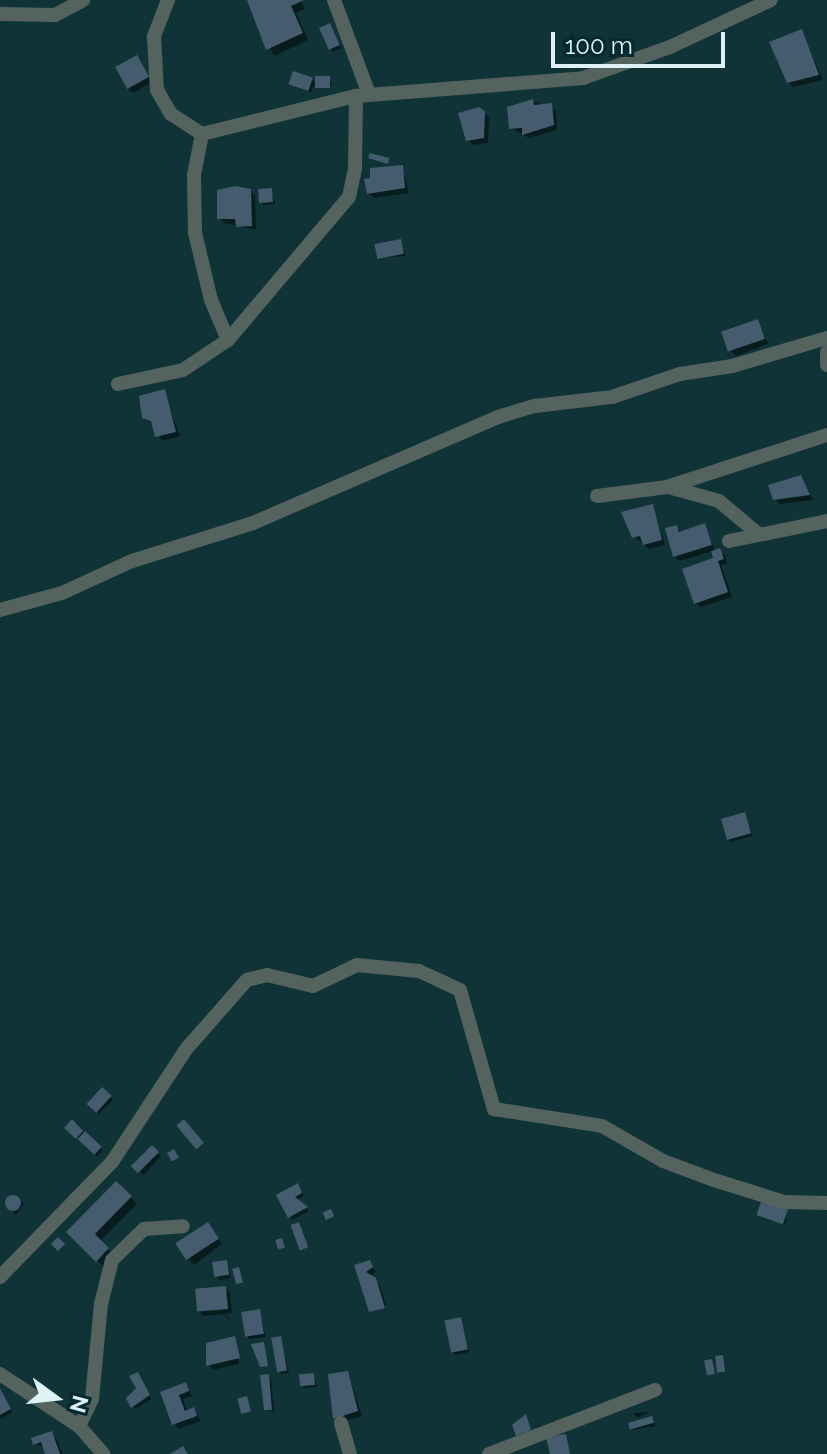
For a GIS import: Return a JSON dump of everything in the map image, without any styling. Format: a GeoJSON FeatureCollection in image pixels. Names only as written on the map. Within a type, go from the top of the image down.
{"type":"FeatureCollection","features":[{"type":"Feature","properties":{"kind":"street"},"geometry":{"type":"LineString","coordinates":[[0,14],[55,15],[83,0]]}},
{"type":"Feature","properties":{"kind":"street"},"geometry":{"type":"LineString","coordinates":[[168,0],[154,37],[157,90],[171,114],[202,134],[362,95],[583,78],[670,47],[761,2]]}},
{"type":"Feature","properties":{"kind":"street"},"geometry":{"type":"LineString","coordinates":[[118,384],[183,370],[228,340],[349,197],[362,95],[334,0]]}},
{"type":"Feature","properties":{"kind":"street"},"geometry":{"type":"LineString","coordinates":[[202,134],[194,175],[195,233],[211,300],[228,340]]}},
{"type":"Feature","properties":{"kind":"street"},"geometry":{"type":"LineString","coordinates":[[0,610],[62,593],[132,561],[253,523],[308,496],[406,461],[498,417],[612,397],[680,374],[732,366],[827,338]]}},
{"type":"Feature","properties":{"kind":"street"},"geometry":{"type":"LineString","coordinates":[[827,352],[827,365]]}},
{"type":"Feature","properties":{"kind":"street"},"geometry":{"type":"LineString","coordinates":[[597,496],[667,487],[827,435]]}},
{"type":"Feature","properties":{"kind":"street"},"geometry":{"type":"LineString","coordinates":[[667,487],[719,501],[757,533]]}},
{"type":"Feature","properties":{"kind":"street"},"geometry":{"type":"LineString","coordinates":[[729,541],[757,533],[775,535],[827,521]]}},
{"type":"Feature","properties":{"kind":"street"},"geometry":{"type":"LineString","coordinates":[[0,1277],[112,1162],[187,1048],[247,980],[261,975],[313,986],[357,965],[419,971],[460,990],[494,1109],[602,1126],[663,1161],[724,1184],[784,1202],[827,1203]]}},
{"type":"Feature","properties":{"kind":"street"},"geometry":{"type":"LineString","coordinates":[[79,1426],[92,1399],[101,1304],[112,1260],[144,1229],[183,1226]]}},
{"type":"Feature","properties":{"kind":"street"},"geometry":{"type":"LineString","coordinates":[[0,1374],[79,1426],[103,1454]]}},
{"type":"Feature","properties":{"kind":"street"},"geometry":{"type":"LineString","coordinates":[[489,1454],[655,1390]]}},
{"type":"Feature","properties":{"kind":"street"},"geometry":{"type":"LineString","coordinates":[[341,1423],[350,1454]]}},
{"type":"Feature","properties":{"kind":"building"},"geometry":{"type":"Polygon","coordinates":[[[247,0],[304,0],[291,6],[303,33],[266,50],[247,0]]]}},
{"type":"Feature","properties":{"kind":"building"},"geometry":{"type":"Polygon","coordinates":[[[330,23],[340,45],[329,50],[319,28],[330,23]]]}},
{"type":"Feature","properties":{"kind":"building"},"geometry":{"type":"Polygon","coordinates":[[[802,29],[819,75],[787,83],[769,42],[802,29]]]}},
{"type":"Feature","properties":{"kind":"building"},"geometry":{"type":"Polygon","coordinates":[[[137,55],[149,77],[127,89],[115,67],[137,55]]]}},
{"type":"Feature","properties":{"kind":"building"},"geometry":{"type":"Polygon","coordinates":[[[293,71],[313,78],[308,91],[288,84],[293,71]]]}},
{"type":"Feature","properties":{"kind":"building"},"geometry":{"type":"Polygon","coordinates":[[[315,76],[330,76],[330,88],[315,88],[315,76]]]}},
{"type":"Feature","properties":{"kind":"building"},"geometry":{"type":"Polygon","coordinates":[[[533,99],[534,105],[552,103],[554,125],[522,135],[522,128],[509,129],[507,107],[533,99]]]}},
{"type":"Feature","properties":{"kind":"building"},"geometry":{"type":"Polygon","coordinates":[[[479,107],[485,111],[484,138],[466,141],[458,113],[479,107]]]}},
{"type":"Feature","properties":{"kind":"building"},"geometry":{"type":"Polygon","coordinates":[[[370,153],[389,158],[388,164],[368,158],[370,153]]]}},
{"type":"Feature","properties":{"kind":"building"},"geometry":{"type":"Polygon","coordinates":[[[403,165],[405,188],[367,194],[364,179],[370,178],[370,168],[403,165]]]}},
{"type":"Feature","properties":{"kind":"building"},"geometry":{"type":"Polygon","coordinates":[[[235,186],[251,189],[252,226],[236,227],[235,219],[217,219],[217,190],[235,186]]]}},
{"type":"Feature","properties":{"kind":"building"},"geometry":{"type":"Polygon","coordinates":[[[272,188],[273,202],[259,203],[258,189],[272,188]]]}},
{"type":"Feature","properties":{"kind":"building"},"geometry":{"type":"Polygon","coordinates":[[[401,239],[404,254],[377,259],[374,244],[401,239]]]}},
{"type":"Feature","properties":{"kind":"building"},"geometry":{"type":"Polygon","coordinates":[[[758,319],[765,339],[728,352],[721,332],[758,319]]]}},
{"type":"Feature","properties":{"kind":"building"},"geometry":{"type":"Polygon","coordinates":[[[165,389],[176,432],[155,437],[151,421],[142,418],[139,396],[165,389]]]}},
{"type":"Feature","properties":{"kind":"building"},"geometry":{"type":"Polygon","coordinates":[[[801,475],[810,495],[773,500],[768,485],[801,475]]]}},
{"type":"Feature","properties":{"kind":"building"},"geometry":{"type":"Polygon","coordinates":[[[653,504],[662,540],[643,545],[640,536],[632,538],[621,512],[653,504]]]}},
{"type":"Feature","properties":{"kind":"building"},"geometry":{"type":"Polygon","coordinates":[[[705,523],[712,545],[673,557],[665,528],[677,525],[679,532],[705,523]]]}},
{"type":"Feature","properties":{"kind":"building"},"geometry":{"type":"Polygon","coordinates":[[[720,548],[724,559],[718,561],[728,592],[694,604],[682,569],[713,558],[711,551],[720,548]]]}},
{"type":"Feature","properties":{"kind":"building"},"geometry":{"type":"Polygon","coordinates":[[[745,812],[751,833],[727,840],[721,819],[745,812]]]}},
{"type":"Feature","properties":{"kind":"building"},"geometry":{"type":"Polygon","coordinates":[[[102,1087],[112,1096],[96,1113],[87,1104],[102,1087]]]}},
{"type":"Feature","properties":{"kind":"building"},"geometry":{"type":"Polygon","coordinates":[[[72,1119],[83,1131],[76,1139],[64,1128],[72,1119]]]}},
{"type":"Feature","properties":{"kind":"building"},"geometry":{"type":"Polygon","coordinates":[[[184,1119],[204,1143],[196,1149],[176,1125],[184,1119]]]}},
{"type":"Feature","properties":{"kind":"building"},"geometry":{"type":"Polygon","coordinates":[[[85,1131],[102,1147],[94,1155],[77,1139],[85,1131]]]}},
{"type":"Feature","properties":{"kind":"building"},"geometry":{"type":"Polygon","coordinates":[[[152,1145],[159,1152],[138,1173],[131,1166],[152,1145]]]}},
{"type":"Feature","properties":{"kind":"building"},"geometry":{"type":"Polygon","coordinates":[[[174,1149],[179,1158],[172,1162],[167,1153],[174,1149]]]}},
{"type":"Feature","properties":{"kind":"building"},"geometry":{"type":"Polygon","coordinates":[[[116,1181],[132,1196],[95,1234],[109,1248],[96,1262],[66,1232],[116,1181]]]}},
{"type":"Feature","properties":{"kind":"building"},"geometry":{"type":"Polygon","coordinates":[[[298,1183],[302,1193],[295,1197],[308,1207],[288,1218],[276,1195],[298,1183]]]}},
{"type":"Feature","properties":{"kind":"building"},"geometry":{"type":"Polygon","coordinates":[[[13,1195],[19,1197],[19,1209],[13,1211],[7,1209],[5,1203],[7,1197],[13,1195]]]}},
{"type":"Feature","properties":{"kind":"building"},"geometry":{"type":"Polygon","coordinates":[[[762,1199],[788,1208],[783,1224],[756,1215],[762,1199]]]}},
{"type":"Feature","properties":{"kind":"building"},"geometry":{"type":"Polygon","coordinates":[[[331,1209],[334,1216],[326,1220],[323,1213],[331,1209]]]}},
{"type":"Feature","properties":{"kind":"building"},"geometry":{"type":"Polygon","coordinates":[[[208,1222],[219,1239],[186,1260],[175,1243],[208,1222]]]}},
{"type":"Feature","properties":{"kind":"building"},"geometry":{"type":"Polygon","coordinates":[[[299,1222],[308,1247],[300,1250],[291,1225],[299,1222]]]}},
{"type":"Feature","properties":{"kind":"building"},"geometry":{"type":"Polygon","coordinates":[[[58,1237],[65,1244],[58,1251],[51,1244],[58,1237]]]}},
{"type":"Feature","properties":{"kind":"building"},"geometry":{"type":"Polygon","coordinates":[[[282,1238],[285,1248],[278,1250],[275,1240],[282,1238]]]}},
{"type":"Feature","properties":{"kind":"building"},"geometry":{"type":"Polygon","coordinates":[[[227,1260],[229,1275],[214,1277],[212,1262],[227,1260]]]}},
{"type":"Feature","properties":{"kind":"building"},"geometry":{"type":"Polygon","coordinates":[[[370,1260],[373,1267],[366,1272],[376,1278],[385,1308],[369,1312],[354,1265],[370,1260]]]}},
{"type":"Feature","properties":{"kind":"building"},"geometry":{"type":"Polygon","coordinates":[[[239,1267],[243,1283],[236,1284],[232,1269],[239,1267]]]}},
{"type":"Feature","properties":{"kind":"building"},"geometry":{"type":"Polygon","coordinates":[[[226,1286],[228,1309],[197,1312],[195,1289],[226,1286]]]}},
{"type":"Feature","properties":{"kind":"building"},"geometry":{"type":"Polygon","coordinates":[[[260,1309],[264,1334],[245,1337],[241,1312],[260,1309]]]}},
{"type":"Feature","properties":{"kind":"building"},"geometry":{"type":"Polygon","coordinates":[[[461,1317],[468,1349],[451,1353],[444,1321],[461,1317]]]}},
{"type":"Feature","properties":{"kind":"building"},"geometry":{"type":"Polygon","coordinates":[[[235,1336],[240,1358],[206,1366],[206,1343],[235,1336]]]}},
{"type":"Feature","properties":{"kind":"building"},"geometry":{"type":"Polygon","coordinates":[[[281,1336],[287,1370],[277,1372],[271,1338],[281,1336]]]}},
{"type":"Feature","properties":{"kind":"building"},"geometry":{"type":"Polygon","coordinates":[[[264,1342],[268,1366],[260,1367],[251,1344],[264,1342]]]}},
{"type":"Feature","properties":{"kind":"building"},"geometry":{"type":"Polygon","coordinates":[[[723,1355],[725,1372],[717,1373],[715,1356],[723,1355]]]}},
{"type":"Feature","properties":{"kind":"building"},"geometry":{"type":"Polygon","coordinates":[[[712,1359],[715,1374],[707,1375],[704,1361],[712,1359]]]}},
{"type":"Feature","properties":{"kind":"building"},"geometry":{"type":"Polygon","coordinates":[[[348,1371],[358,1411],[333,1419],[328,1374],[348,1371]]]}},
{"type":"Feature","properties":{"kind":"building"},"geometry":{"type":"Polygon","coordinates":[[[138,1372],[150,1395],[131,1408],[126,1398],[136,1388],[129,1376],[138,1372]]]}},
{"type":"Feature","properties":{"kind":"building"},"geometry":{"type":"Polygon","coordinates":[[[314,1373],[315,1385],[300,1386],[299,1374],[314,1373]]]}},
{"type":"Feature","properties":{"kind":"building"},"geometry":{"type":"Polygon","coordinates":[[[269,1374],[272,1410],[264,1410],[260,1375],[269,1374]]]}},
{"type":"Feature","properties":{"kind":"building"},"geometry":{"type":"Polygon","coordinates":[[[186,1382],[189,1391],[179,1395],[185,1411],[194,1407],[197,1416],[172,1425],[160,1392],[186,1382]]]}},
{"type":"Feature","properties":{"kind":"building"},"geometry":{"type":"Polygon","coordinates":[[[0,1388],[11,1409],[0,1415],[0,1388]]]}},
{"type":"Feature","properties":{"kind":"building"},"geometry":{"type":"Polygon","coordinates":[[[247,1396],[251,1412],[241,1414],[237,1398],[247,1396]]]}},
{"type":"Feature","properties":{"kind":"building"},"geometry":{"type":"Polygon","coordinates":[[[526,1414],[531,1430],[516,1436],[512,1425],[526,1414]]]}},
{"type":"Feature","properties":{"kind":"building"},"geometry":{"type":"Polygon","coordinates":[[[652,1416],[654,1423],[630,1430],[628,1423],[652,1416]]]}},
{"type":"Feature","properties":{"kind":"building"},"geometry":{"type":"Polygon","coordinates":[[[52,1431],[60,1454],[45,1454],[41,1442],[33,1445],[31,1438],[52,1431]]]}},
{"type":"Feature","properties":{"kind":"building"},"geometry":{"type":"Polygon","coordinates":[[[566,1434],[570,1454],[550,1454],[546,1437],[566,1434]]]}},
{"type":"Feature","properties":{"kind":"building"},"geometry":{"type":"Polygon","coordinates":[[[183,1446],[188,1454],[170,1454],[183,1446]]]}}]}
